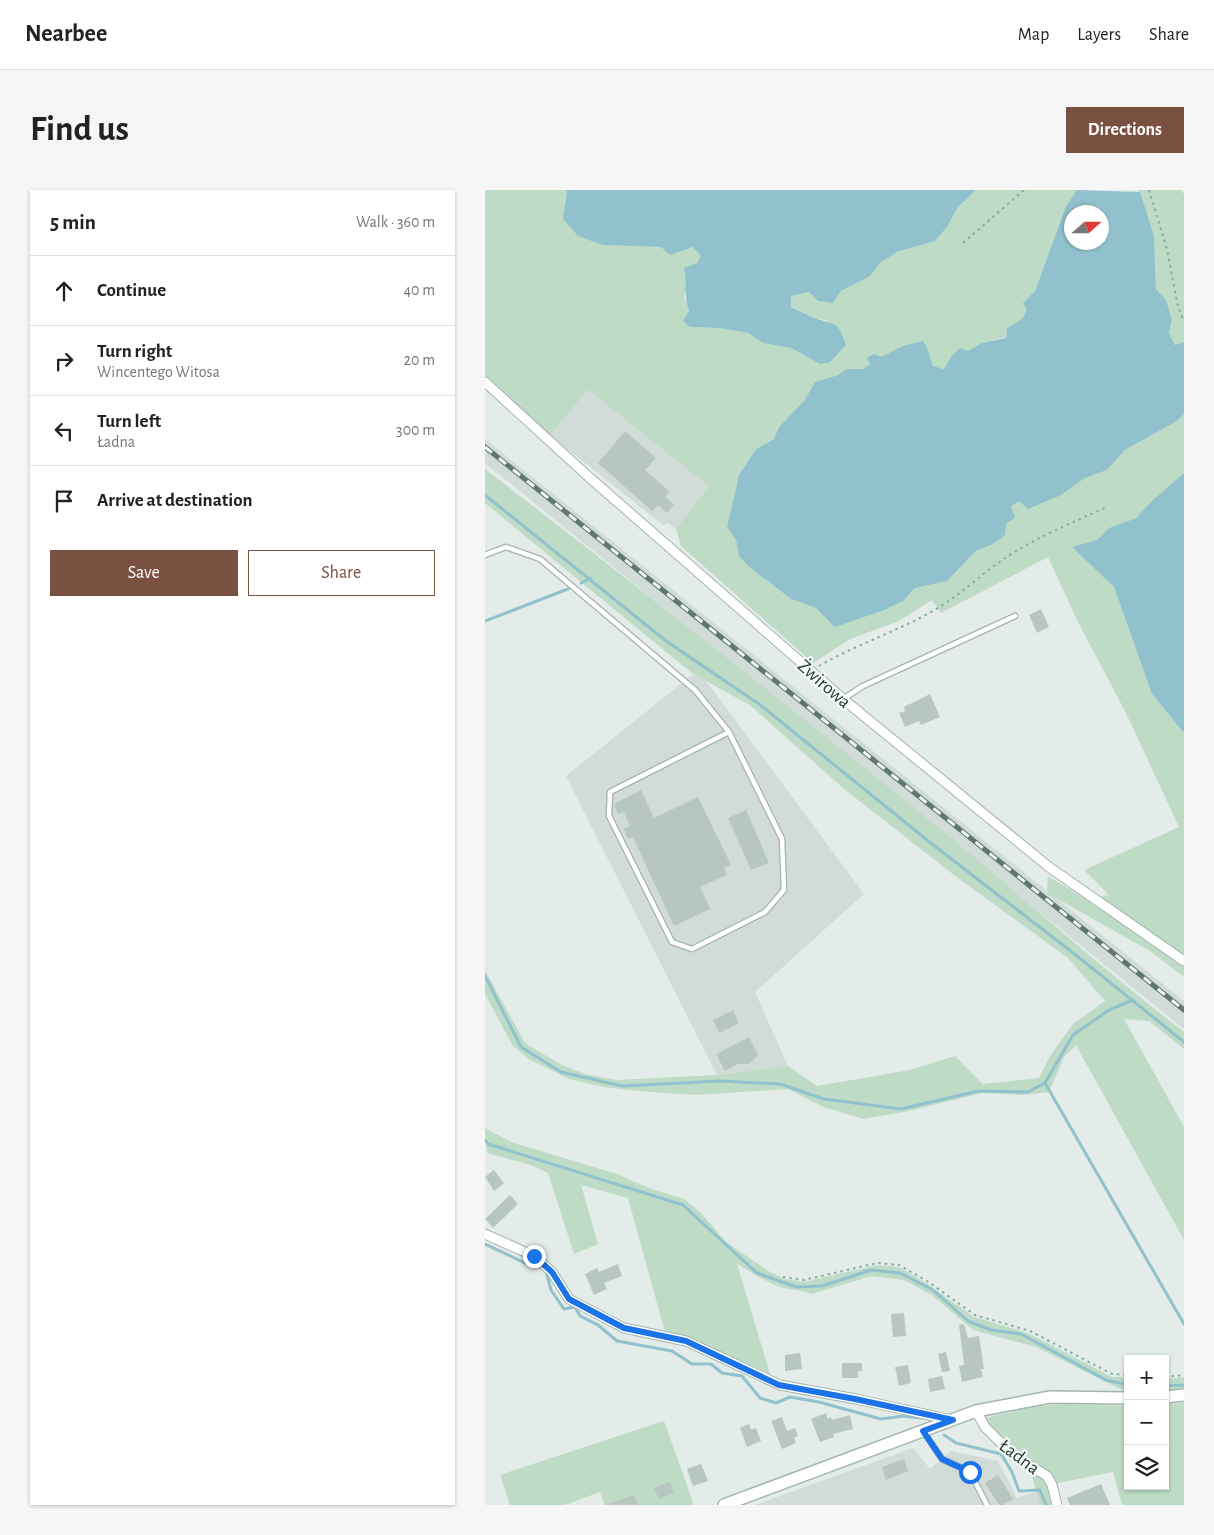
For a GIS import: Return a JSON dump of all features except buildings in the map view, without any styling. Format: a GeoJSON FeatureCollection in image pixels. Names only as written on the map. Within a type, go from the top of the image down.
{"type":"FeatureCollection","features":[{"type":"Feature","properties":{"kind":"street","name":"Żwirowa"},"geometry":{"type":"LineString","coordinates":[[485,382],[590,478],[843,699],[1049,866],[1184,961]]}},
{"type":"Feature","properties":{"kind":"street"},"geometry":{"type":"LineString","coordinates":[[485,1234],[534,1256],[552,1272],[569,1299],[624,1328],[686,1341],[779,1385],[953,1420]]}},
{"type":"Feature","properties":{"kind":"street"},"geometry":{"type":"LineString","coordinates":[[1169,1397],[1184,1395]]}},
{"type":"Feature","properties":{"kind":"street"},"geometry":{"type":"LineString","coordinates":[[724,1505],[976,1412],[1050,1397],[1124,1398]]}},
{"type":"Feature","properties":{"kind":"street","name":"Ładna"},"geometry":{"type":"LineString","coordinates":[[976,1412],[985,1427],[1013,1455],[1047,1476],[1052,1485],[1057,1505]]}},
{"type":"Feature","properties":{"kind":"lane"},"geometry":{"type":"LineString","coordinates":[[485,555],[506,547],[541,559],[695,690],[729,732],[782,839],[784,890],[765,912],[692,949],[672,942],[609,816],[610,792],[729,732]]}},
{"type":"Feature","properties":{"kind":"lane"},"geometry":{"type":"LineString","coordinates":[[843,699],[863,686],[1015,616]]}},
{"type":"Feature","properties":{"kind":"lane"},"geometry":{"type":"LineString","coordinates":[[923,1431],[942,1459],[970,1472],[987,1505]]}},
{"type":"Feature","properties":{"kind":"path"},"geometry":{"type":"LineString","coordinates":[[963,243],[1024,190]]}},
{"type":"Feature","properties":{"kind":"path"},"geometry":{"type":"LineString","coordinates":[[1149,190],[1167,249],[1178,307],[1184,320]]}},
{"type":"Feature","properties":{"kind":"path"},"geometry":{"type":"LineString","coordinates":[[811,670],[852,647],[903,627],[939,608],[1002,560],[1040,538],[1107,507]]}},
{"type":"Feature","properties":{"kind":"path"},"geometry":{"type":"LineString","coordinates":[[783,1277],[804,1280],[877,1263],[899,1265],[927,1281],[975,1315],[1030,1331],[1112,1374],[1124,1375]]}},
{"type":"Feature","properties":{"kind":"path"},"geometry":{"type":"LineString","coordinates":[[1169,1376],[1184,1374]]}},
{"type":"Feature","properties":{"kind":"shaded area"},"geometry":{"type":"Polygon","coordinates":[[[588,390],[710,486],[676,529],[668,523],[663,525],[550,435],[588,390]]]}},
{"type":"Feature","properties":{"kind":"shaded area"},"geometry":{"type":"Polygon","coordinates":[[[485,439],[1184,1001],[1184,1029],[485,463],[485,439]]]}},
{"type":"Feature","properties":{"kind":"shaded area"},"geometry":{"type":"Polygon","coordinates":[[[693,674],[707,682],[864,894],[755,992],[788,1066],[717,1075],[566,776],[693,674]]]}},
{"type":"Feature","properties":{"kind":"shaded area"},"geometry":{"type":"Polygon","coordinates":[[[913,1448],[930,1469],[951,1451],[998,1461],[1017,1498],[1036,1492],[1040,1505],[755,1505],[913,1448]]]}},
{"type":"Feature","properties":{"kind":"green space"},"geometry":{"type":"Polygon","coordinates":[[[485,190],[567,190],[565,201],[603,245],[661,247],[670,255],[693,247],[702,256],[697,263],[684,269],[688,284],[684,297],[689,312],[690,327],[719,328],[748,333],[763,343],[791,348],[820,364],[829,321],[814,318],[791,306],[791,296],[809,292],[818,301],[833,303],[841,291],[870,276],[880,263],[897,252],[935,241],[947,227],[958,207],[976,190],[1077,190],[1067,205],[1064,205],[1064,211],[1035,291],[1024,303],[1027,310],[1022,319],[1007,328],[1006,337],[982,343],[968,352],[952,355],[944,369],[933,366],[928,350],[903,346],[863,369],[846,369],[838,375],[815,382],[804,401],[779,427],[774,439],[756,449],[739,475],[727,527],[736,540],[739,556],[748,566],[791,599],[816,608],[910,594],[915,588],[947,581],[976,551],[993,544],[1006,524],[1015,518],[1011,506],[1019,500],[1061,495],[1085,478],[1107,470],[1125,450],[1177,421],[1184,414],[1184,473],[1153,500],[1136,518],[1109,528],[1097,540],[1073,548],[1114,586],[1152,694],[1184,733],[1184,977],[1150,951],[1047,893],[1048,876],[1087,900],[1109,895],[1084,870],[1179,827],[1127,715],[1079,624],[1048,557],[941,613],[932,600],[899,621],[850,639],[813,663],[681,546],[676,529],[709,486],[588,390],[550,435],[485,375],[485,190]]]}},
{"type":"Feature","properties":{"kind":"green space"},"geometry":{"type":"Polygon","coordinates":[[[1138,190],[1181,190],[1184,194],[1184,342],[1175,345],[1169,333],[1172,319],[1166,300],[1156,289],[1154,236],[1138,190]]]}},
{"type":"Feature","properties":{"kind":"green space"},"geometry":{"type":"Polygon","coordinates":[[[485,469],[774,695],[945,833],[1123,984],[1184,1032],[1184,1049],[1149,1021],[1124,1019],[1184,1127],[1184,1240],[1076,1045],[1064,1057],[1049,1092],[1021,1095],[982,1093],[909,1111],[864,1119],[823,1107],[788,1089],[695,1095],[604,1087],[569,1079],[530,1060],[513,1046],[485,994],[485,970],[525,1043],[560,1064],[585,1074],[617,1080],[717,1075],[788,1066],[817,1086],[910,1070],[955,1056],[983,1084],[1039,1078],[1050,1056],[1073,1024],[1105,1001],[1068,958],[954,875],[844,789],[750,705],[693,674],[485,503],[485,469]]]}},
{"type":"Feature","properties":{"kind":"green space"},"geometry":{"type":"Polygon","coordinates":[[[485,1128],[511,1142],[617,1174],[649,1188],[684,1199],[701,1213],[726,1242],[770,1272],[785,1279],[804,1282],[877,1265],[899,1267],[926,1283],[974,1317],[1030,1334],[1112,1377],[1124,1377],[1124,1391],[1036,1347],[973,1330],[932,1295],[904,1280],[872,1276],[811,1294],[780,1287],[737,1264],[770,1374],[688,1337],[665,1332],[628,1198],[581,1185],[598,1244],[574,1254],[548,1173],[531,1165],[487,1153],[485,1128]]]}},
{"type":"Feature","properties":{"kind":"green space"},"geometry":{"type":"Polygon","coordinates":[[[1184,1377],[1184,1388],[1169,1390],[1169,1379],[1184,1377]]]}},
{"type":"Feature","properties":{"kind":"green space"},"geometry":{"type":"Polygon","coordinates":[[[1184,1403],[1184,1505],[1122,1505],[1113,1472],[1053,1484],[1004,1445],[995,1436],[985,1418],[1033,1407],[1064,1404],[1124,1406],[1124,1490],[1169,1490],[1169,1404],[1184,1403]]]}},
{"type":"Feature","properties":{"kind":"green space"},"geometry":{"type":"Polygon","coordinates":[[[664,1421],[694,1505],[605,1505],[600,1492],[565,1505],[510,1505],[500,1475],[664,1421]]]}},
{"type":"Feature","properties":{"kind":"green space"},"geometry":{"type":"Polygon","coordinates":[[[1030,1469],[1045,1478],[1054,1505],[1040,1505],[1030,1469]]]}},
{"type":"Feature","properties":{"kind":"water"},"geometry":{"type":"Polygon","coordinates":[[[567,190],[976,190],[958,207],[947,227],[935,241],[897,252],[880,263],[870,276],[841,291],[833,303],[818,301],[809,292],[791,296],[791,307],[812,317],[834,324],[843,336],[846,345],[830,362],[820,364],[791,348],[763,343],[748,333],[719,328],[690,327],[683,321],[689,311],[686,300],[684,268],[697,263],[701,256],[693,247],[670,255],[661,247],[603,245],[578,236],[563,219],[567,190]]]}},
{"type":"Feature","properties":{"kind":"water"},"geometry":{"type":"Polygon","coordinates":[[[1077,190],[1140,192],[1154,236],[1156,289],[1166,300],[1172,319],[1169,333],[1175,345],[1184,342],[1184,414],[1177,421],[1125,450],[1107,470],[1085,478],[1061,495],[1028,509],[1019,501],[1011,506],[1015,518],[1006,524],[1005,535],[993,544],[976,551],[947,581],[915,588],[903,601],[884,610],[835,627],[816,608],[791,599],[748,566],[739,556],[736,540],[727,527],[739,475],[756,449],[774,439],[779,427],[804,401],[815,382],[838,375],[846,369],[863,369],[870,364],[867,358],[874,354],[881,357],[903,346],[923,341],[933,366],[944,369],[952,355],[960,348],[968,351],[982,343],[1006,338],[1007,328],[1022,319],[1027,310],[1023,303],[1035,291],[1064,211],[1064,250],[1109,250],[1109,205],[1067,205],[1077,190]]]}},
{"type":"Feature","properties":{"kind":"water"},"geometry":{"type":"Polygon","coordinates":[[[1184,473],[1184,733],[1152,694],[1114,587],[1072,547],[1097,540],[1109,528],[1136,518],[1153,500],[1184,473]]]}},
{"type":"Feature","properties":{"kind":"waterway"},"geometry":{"type":"LineString","coordinates":[[485,495],[666,641],[759,704],[932,844],[1072,952],[1184,1042]]}},
{"type":"Feature","properties":{"kind":"waterway"},"geometry":{"type":"LineString","coordinates":[[581,583],[591,578]]}},
{"type":"Feature","properties":{"kind":"waterway"},"geometry":{"type":"LineString","coordinates":[[485,621],[568,589]]}},
{"type":"Feature","properties":{"kind":"waterway"},"geometry":{"type":"LineString","coordinates":[[485,976],[521,1047],[561,1072],[622,1086],[720,1081],[780,1084],[824,1099],[901,1109],[978,1091],[1028,1092],[1045,1083],[1073,1035],[1109,1010],[1133,1000]]}},
{"type":"Feature","properties":{"kind":"waterway"},"geometry":{"type":"LineString","coordinates":[[1045,1083],[1184,1324]]}},
{"type":"Feature","properties":{"kind":"waterway"},"geometry":{"type":"LineString","coordinates":[[485,1140],[488,1144],[683,1205],[757,1273],[796,1287],[822,1286],[871,1270],[900,1273],[933,1290],[968,1321],[991,1330],[1021,1334],[1106,1380],[1124,1384]]}},
{"type":"Feature","properties":{"kind":"waterway"},"geometry":{"type":"LineString","coordinates":[[485,1244],[525,1263],[537,1264]]}},
{"type":"Feature","properties":{"kind":"waterway"},"geometry":{"type":"LineString","coordinates":[[546,1271],[551,1290],[564,1309],[575,1307],[580,1316],[598,1325],[617,1341],[672,1351],[692,1364],[711,1364],[722,1373],[742,1376],[760,1398],[776,1403],[790,1397],[819,1402],[881,1419],[903,1416],[930,1419]]}},
{"type":"Feature","properties":{"kind":"waterway"},"geometry":{"type":"LineString","coordinates":[[1169,1386],[1184,1385]]}},
{"type":"Feature","properties":{"kind":"waterway"},"geometry":{"type":"LineString","coordinates":[[944,1435],[956,1443],[1001,1454],[1012,1472],[1019,1491],[1040,1490],[1046,1505]]}},
{"type":"Feature","properties":{"kind":"railway"},"geometry":{"type":"LineString","coordinates":[[485,447],[1184,1010]]}},
{"type":"Feature","properties":{"kind":"route"},"geometry":{"type":"LineString","coordinates":[[534,1256],[552,1272],[569,1299],[624,1328],[686,1341],[779,1385],[953,1420],[923,1431],[942,1459],[970,1472]]}}]}
